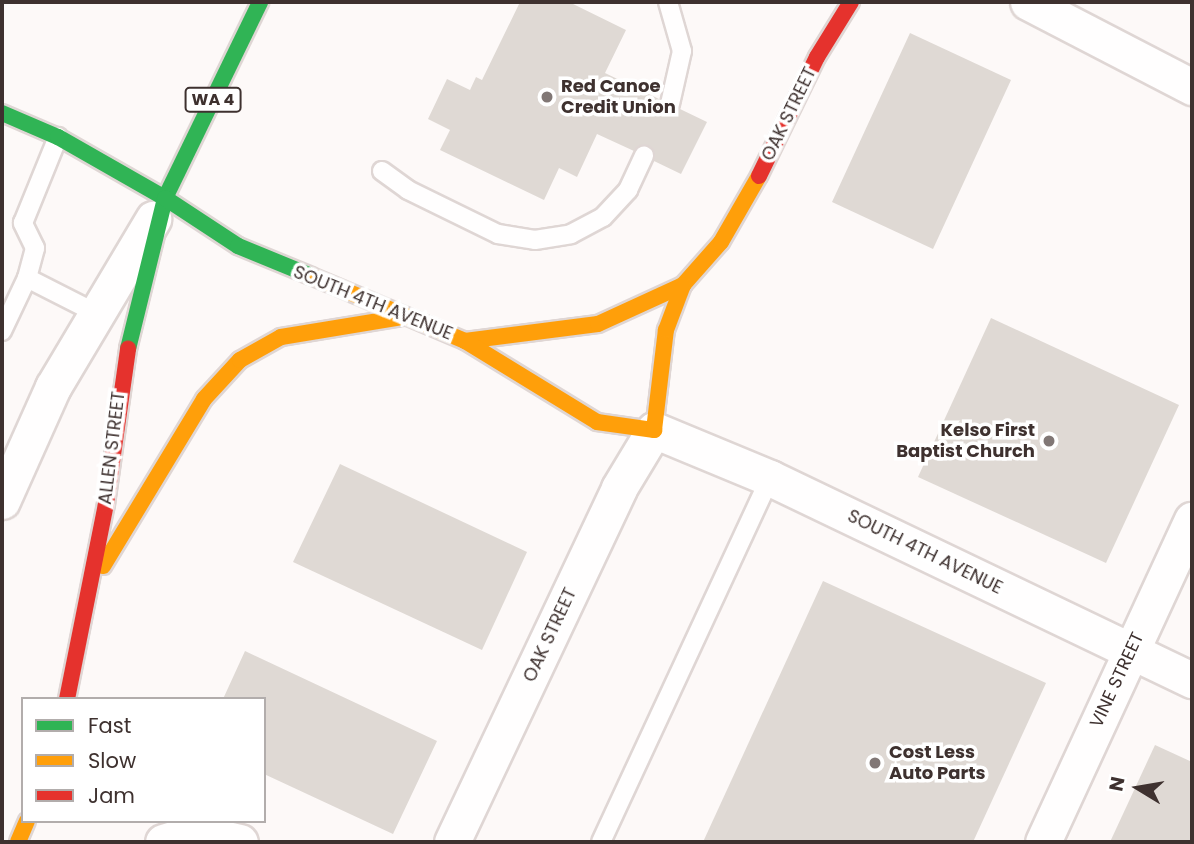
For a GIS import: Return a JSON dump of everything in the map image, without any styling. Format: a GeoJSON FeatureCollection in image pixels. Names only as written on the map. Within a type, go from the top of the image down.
{"type":"FeatureCollection","features":[{"type":"Feature","properties":{"kind":"main road","name":"ALLEN STREET"},"geometry":{"type":"LineString","coordinates":[[67,697],[91,585],[122,371],[165,198],[260,2]]}},
{"type":"Feature","properties":{"kind":"main road","name":"OAK STREET"},"geometry":{"type":"LineString","coordinates":[[598,324],[683,285],[721,242],[757,180],[817,57],[851,2]]}},
{"type":"Feature","properties":{"kind":"main road","name":"SOUTH 4TH AVENUE"},"geometry":{"type":"LineString","coordinates":[[2,113],[58,137],[165,198],[238,246],[465,341],[598,324]]}},
{"type":"Feature","properties":{"kind":"main road"},"geometry":{"type":"LineString","coordinates":[[465,341],[597,422],[654,430],[666,330],[683,285]]}},
{"type":"Feature","properties":{"kind":"main road"},"geometry":{"type":"LineString","coordinates":[[91,585],[204,399],[240,360],[281,337],[405,317]]}},
{"type":"Feature","properties":{"kind":"main road"},"geometry":{"type":"LineString","coordinates":[[19,842],[26,823]]}},
{"type":"Feature","properties":{"kind":"street"},"geometry":{"type":"LineString","coordinates":[[1028,2],[1192,87]]}},
{"type":"Feature","properties":{"kind":"street","name":"ALLEN STREET"},"geometry":{"type":"LineString","coordinates":[[2,501],[11,455],[98,314],[165,198]]}},
{"type":"Feature","properties":{"kind":"street","name":"SOUTH 4TH AVENUE"},"geometry":{"type":"LineString","coordinates":[[654,430],[770,478],[1192,680]]}},
{"type":"Feature","properties":{"kind":"street","name":"OAK STREET"},"geometry":{"type":"LineString","coordinates":[[452,842],[619,488],[654,430]]}},
{"type":"Feature","properties":{"kind":"street","name":"VINE STREET"},"geometry":{"type":"LineString","coordinates":[[1043,842],[1192,520]]}},
{"type":"Feature","properties":{"kind":"street"},"geometry":{"type":"LineString","coordinates":[[169,839],[196,832],[240,842]]}},
{"type":"Feature","properties":{"kind":"lane"},"geometry":{"type":"LineString","coordinates":[[668,2],[682,51],[670,104]]}},
{"type":"Feature","properties":{"kind":"lane"},"geometry":{"type":"LineString","coordinates":[[2,331],[27,278],[34,248],[23,223],[58,137]]}},
{"type":"Feature","properties":{"kind":"lane"},"geometry":{"type":"LineString","coordinates":[[382,171],[408,190],[498,234],[535,240],[571,234],[603,217],[628,190],[644,156]]}},
{"type":"Feature","properties":{"kind":"lane"},"geometry":{"type":"LineString","coordinates":[[27,278],[98,314]]}},
{"type":"Feature","properties":{"kind":"lane"},"geometry":{"type":"LineString","coordinates":[[601,842],[770,478]]}},
{"type":"Feature","properties":{"kind":"building","name":"Red Canoe Credit Union"},"geometry":{"type":"Polygon","coordinates":[[[520,2],[569,2],[626,30],[605,73],[659,99],[659,108],[667,115],[680,109],[707,122],[681,174],[654,161],[649,146],[634,151],[597,134],[577,177],[559,168],[544,200],[440,150],[450,130],[428,119],[447,79],[470,90],[476,77],[482,80],[520,2]]]}},
{"type":"Feature","properties":{"kind":"building"},"geometry":{"type":"Polygon","coordinates":[[[910,33],[1011,80],[933,249],[832,202],[910,33]]]}},
{"type":"Feature","properties":{"kind":"building","name":"Kelso First Baptist Church"},"geometry":{"type":"Polygon","coordinates":[[[991,318],[1179,405],[1106,563],[918,477],[991,318]]]}},
{"type":"Feature","properties":{"kind":"building"},"geometry":{"type":"Polygon","coordinates":[[[340,464],[527,552],[482,650],[293,562],[340,464]]]}},
{"type":"Feature","properties":{"kind":"building","name":"Cost Less Auto Parts"},"geometry":{"type":"Polygon","coordinates":[[[823,581],[1046,683],[973,842],[703,842],[823,581]]]}},
{"type":"Feature","properties":{"kind":"building"},"geometry":{"type":"Polygon","coordinates":[[[245,651],[437,741],[393,834],[266,775],[266,697],[224,697],[245,651]]]}},
{"type":"Feature","properties":{"kind":"building"},"geometry":{"type":"Polygon","coordinates":[[[1155,745],[1192,762],[1192,842],[1110,842],[1155,745]]]}},
{"type":"Feature","properties":{"kind":"traffic: fast"},"geometry":{"type":"LineString","coordinates":[[2,113],[58,137],[165,198],[260,2]]}},
{"type":"Feature","properties":{"kind":"traffic: fast"},"geometry":{"type":"LineString","coordinates":[[128,349],[165,198],[238,246],[311,276]]}},
{"type":"Feature","properties":{"kind":"traffic: slow"},"geometry":{"type":"LineString","coordinates":[[311,276],[465,341],[598,324],[683,285],[721,242],[759,176]]}},
{"type":"Feature","properties":{"kind":"traffic: slow"},"geometry":{"type":"LineString","coordinates":[[465,341],[597,422],[654,430],[666,330],[683,285]]}},
{"type":"Feature","properties":{"kind":"traffic: slow"},"geometry":{"type":"LineString","coordinates":[[103,566],[204,399],[240,360],[281,337],[403,317]]}},
{"type":"Feature","properties":{"kind":"traffic: slow"},"geometry":{"type":"LineString","coordinates":[[18,842],[26,823]]}},
{"type":"Feature","properties":{"kind":"traffic: jam"},"geometry":{"type":"LineString","coordinates":[[759,176],[817,57],[851,2]]}},
{"type":"Feature","properties":{"kind":"traffic: jam"},"geometry":{"type":"LineString","coordinates":[[67,697],[106,504],[128,349]]}},
{"type":"Feature","properties":{"kind":"place","name":"Red Canoe Credit Union"},"geometry":{"type":"Point","coordinates":[547,97]}},
{"type":"Feature","properties":{"kind":"place","name":"Kelso First Baptist Church"},"geometry":{"type":"Point","coordinates":[1049,441]}},
{"type":"Feature","properties":{"kind":"place","name":"Cost Less Auto Parts"},"geometry":{"type":"Point","coordinates":[875,763]}}]}
